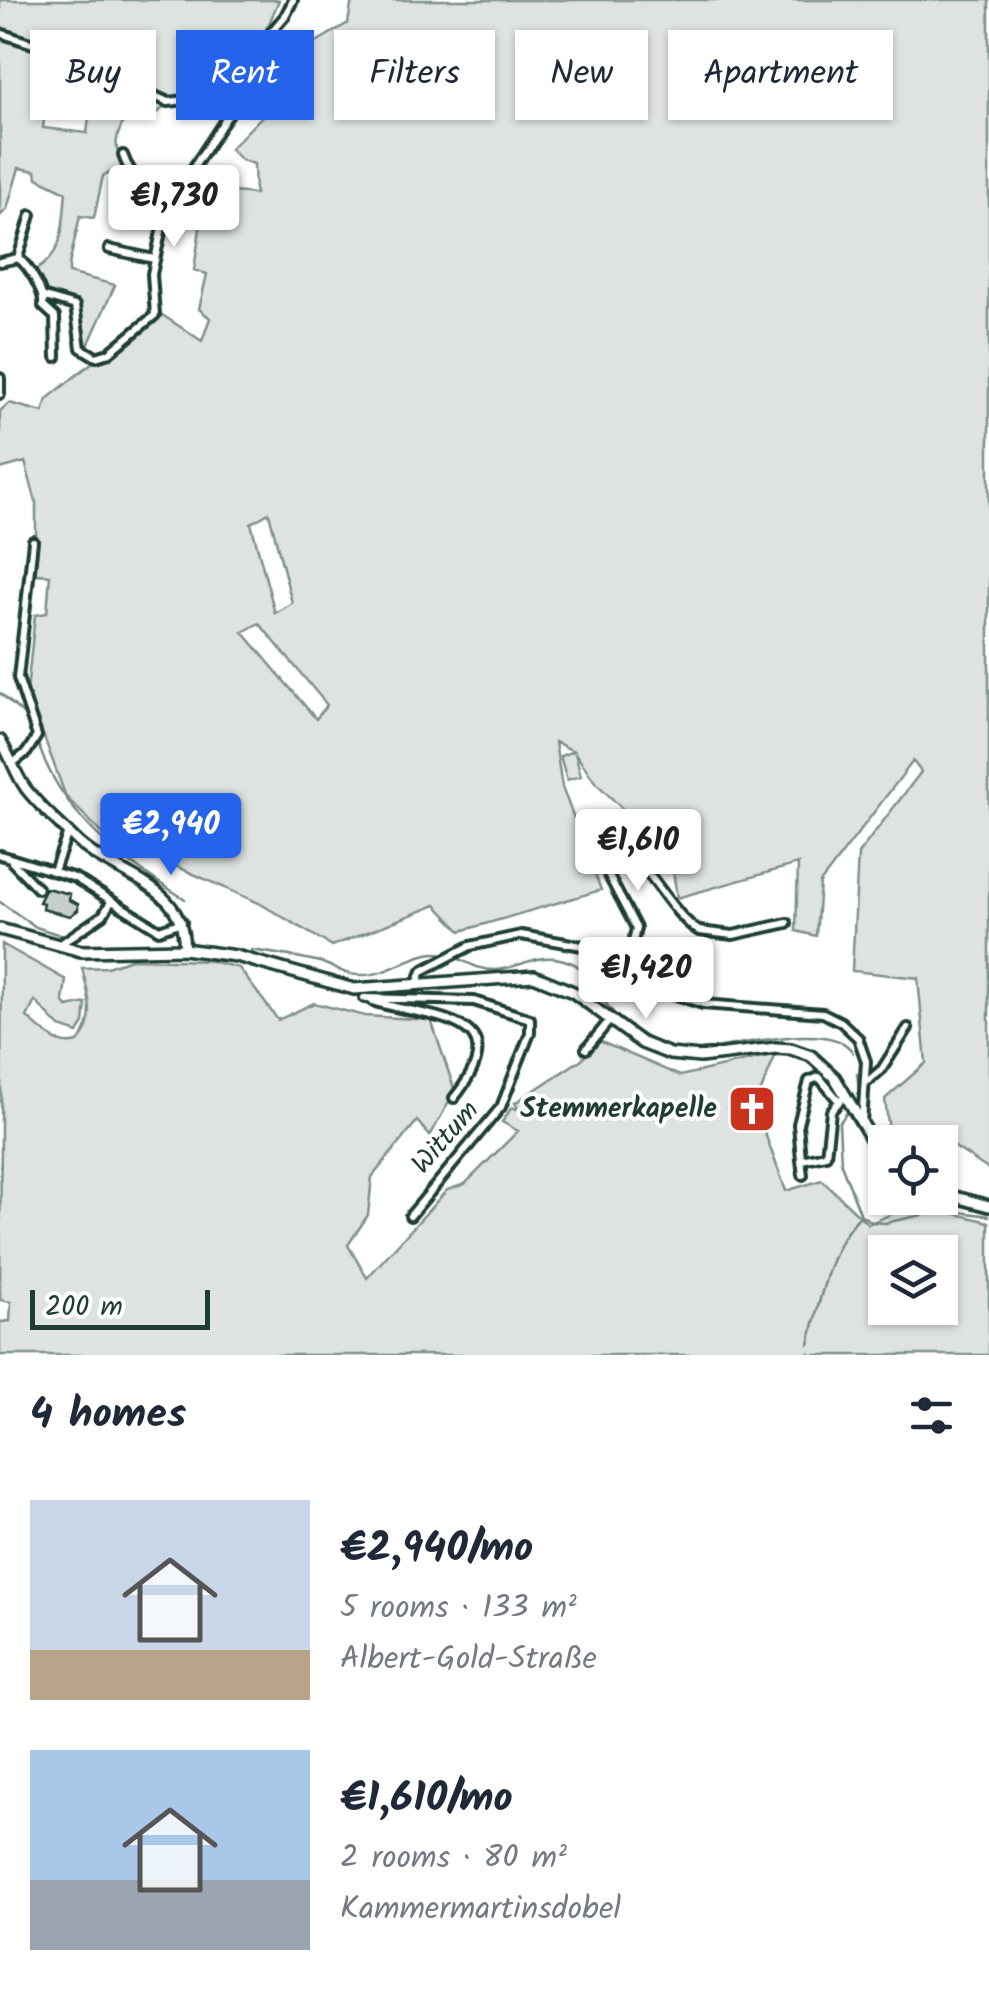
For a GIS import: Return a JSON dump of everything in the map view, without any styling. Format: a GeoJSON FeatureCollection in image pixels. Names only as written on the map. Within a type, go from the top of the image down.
{"type":"FeatureCollection","features":[{"type":"Feature","properties":{"kind":"main road"},"geometry":{"type":"LineString","coordinates":[[3,929],[59,946],[98,951],[184,948],[261,961],[354,989],[534,976],[573,992],[642,1043],[686,1057],[791,1048],[824,1066],[868,1135]]}},
{"type":"Feature","properties":{"kind":"main road"},"geometry":{"type":"LineString","coordinates":[[958,1198],[989,1206]]}},
{"type":"Feature","properties":{"kind":"street"},"geometry":{"type":"LineString","coordinates":[[273,30],[292,0]]}},
{"type":"Feature","properties":{"kind":"street"},"geometry":{"type":"LineString","coordinates":[[0,33],[57,52],[160,100],[176,102]]}},
{"type":"Feature","properties":{"kind":"street"},"geometry":{"type":"LineString","coordinates":[[44,297],[75,306],[81,348],[92,356],[105,355],[155,315],[151,282],[162,221],[225,120]]}},
{"type":"Feature","properties":{"kind":"street"},"geometry":{"type":"LineString","coordinates":[[123,155],[127,168],[140,182],[179,188]]}},
{"type":"Feature","properties":{"kind":"street"},"geometry":{"type":"LineString","coordinates":[[18,258],[31,214]]}},
{"type":"Feature","properties":{"kind":"street"},"geometry":{"type":"LineString","coordinates":[[109,249],[154,259]]}},
{"type":"Feature","properties":{"kind":"street"},"geometry":{"type":"LineString","coordinates":[[0,262],[18,258]]}},
{"type":"Feature","properties":{"kind":"street"},"geometry":{"type":"LineString","coordinates":[[18,258],[28,266],[44,297],[43,306],[54,317],[58,329],[56,357]]}},
{"type":"Feature","properties":{"kind":"street"},"geometry":{"type":"LineString","coordinates":[[0,378],[0,394]]}},
{"type":"Feature","properties":{"kind":"street"},"geometry":{"type":"LineString","coordinates":[[13,764],[27,752],[36,736],[18,678],[33,541]]}},
{"type":"Feature","properties":{"kind":"street"},"geometry":{"type":"LineString","coordinates":[[0,740],[28,791],[68,832],[90,851],[155,889],[182,922],[184,948]]}},
{"type":"Feature","properties":{"kind":"street"},"geometry":{"type":"LineString","coordinates":[[628,966],[636,928],[585,830],[595,830],[632,855],[699,931],[712,935],[752,933],[787,922]]}},
{"type":"Feature","properties":{"kind":"street"},"geometry":{"type":"LineString","coordinates":[[54,870],[68,832]]}},
{"type":"Feature","properties":{"kind":"street"},"geometry":{"type":"LineString","coordinates":[[0,854],[89,885],[159,930],[182,922]]}},
{"type":"Feature","properties":{"kind":"street"},"geometry":{"type":"LineString","coordinates":[[11,860],[38,889]]}},
{"type":"Feature","properties":{"kind":"street"},"geometry":{"type":"LineString","coordinates":[[59,946],[103,915],[112,902]]}},
{"type":"Feature","properties":{"kind":"street"},"geometry":{"type":"LineString","coordinates":[[416,986],[422,971],[456,952],[521,935],[588,946],[628,966],[660,990],[710,1006],[823,1013],[842,1022],[858,1038],[868,1082],[862,1125]]}},
{"type":"Feature","properties":{"kind":"street"},"geometry":{"type":"LineString","coordinates":[[636,972],[670,962]]}},
{"type":"Feature","properties":{"kind":"street"},"geometry":{"type":"LineString","coordinates":[[354,989],[364,998],[448,1018],[472,1032],[478,1046],[476,1062],[454,1098]]}},
{"type":"Feature","properties":{"kind":"street","name":"Wittum"},"geometry":{"type":"LineString","coordinates":[[364,998],[474,1001],[527,1016],[531,1024],[494,1118],[410,1216]]}},
{"type":"Feature","properties":{"kind":"street"},"geometry":{"type":"LineString","coordinates":[[586,1049],[610,1020]]}},
{"type":"Feature","properties":{"kind":"street"},"geometry":{"type":"LineString","coordinates":[[868,1082],[882,1069],[908,1028]]}},
{"type":"Feature","properties":{"kind":"street"},"geometry":{"type":"LineString","coordinates":[[801,1160],[826,1155],[831,1111],[844,1099],[819,1077],[809,1081],[798,1124],[801,1160],[803,1175]]}},
{"type":"Feature","properties":{"kind":"shaded area"},"geometry":{"type":"Polygon","coordinates":[[[0,0],[279,0],[266,30],[176,30],[176,99],[156,112],[156,30],[30,30],[30,120],[44,120],[43,128],[87,133],[89,120],[124,120],[117,141],[123,167],[103,176],[94,218],[80,216],[69,265],[69,273],[115,285],[85,352],[75,306],[45,297],[31,273],[56,249],[66,192],[37,178],[36,171],[19,168],[7,209],[0,216],[0,0]]]}},
{"type":"Feature","properties":{"kind":"shaded area"},"geometry":{"type":"Polygon","coordinates":[[[352,0],[989,0],[989,1170],[958,1149],[958,1125],[888,1125],[885,1099],[926,1063],[918,978],[852,971],[858,854],[921,772],[913,761],[820,883],[816,936],[796,931],[798,864],[677,898],[671,856],[595,782],[575,753],[581,776],[567,780],[560,756],[574,751],[555,742],[562,787],[601,890],[461,931],[436,905],[332,946],[259,903],[153,856],[119,850],[66,797],[27,691],[35,615],[47,613],[50,575],[36,574],[36,502],[25,462],[0,469],[0,411],[9,403],[43,412],[47,399],[156,311],[202,341],[210,318],[199,309],[207,274],[194,270],[202,214],[213,190],[255,194],[254,164],[241,160],[230,149],[258,120],[314,120],[314,44],[334,31],[334,120],[495,120],[495,30],[336,30],[348,23],[352,0]],[[269,513],[251,523],[275,613],[292,603],[269,513]],[[259,623],[243,632],[316,719],[327,705],[259,623]]]}},
{"type":"Feature","properties":{"kind":"shaded area"},"geometry":{"type":"Polygon","coordinates":[[[2,944],[66,980],[63,1001],[67,1007],[86,1003],[84,1023],[78,1033],[60,1027],[35,1001],[27,1017],[50,1037],[63,1042],[78,1042],[88,1025],[90,1006],[82,968],[107,967],[131,959],[211,961],[239,968],[278,1020],[314,1003],[365,1016],[431,1020],[455,1091],[430,1136],[417,1121],[372,1177],[368,1215],[348,1245],[367,1278],[447,1190],[465,1184],[518,1131],[502,1122],[512,1107],[519,1110],[515,1103],[582,1059],[599,1041],[680,1076],[776,1054],[755,1106],[786,1191],[822,1180],[868,1224],[889,1215],[958,1214],[989,1222],[989,1355],[0,1355],[0,1322],[10,1321],[11,1302],[0,1300],[2,944]]]}},
{"type":"Feature","properties":{"kind":"building"},"geometry":{"type":"Polygon","coordinates":[[[46,888],[70,894],[69,900],[78,904],[78,910],[70,916],[42,909],[43,903],[39,902],[46,888]]]}},
{"type":"Feature","properties":{"kind":"waterway"},"geometry":{"type":"LineString","coordinates":[[0,693],[24,715],[31,732]]}},
{"type":"Feature","properties":{"kind":"waterway"},"geometry":{"type":"LineString","coordinates":[[39,747],[64,796],[98,835],[139,869],[185,899]]}},
{"type":"Feature","properties":{"kind":"waterway"},"geometry":{"type":"LineString","coordinates":[[0,902],[36,927],[63,936]]}},
{"type":"Feature","properties":{"kind":"waterway"},"geometry":{"type":"LineString","coordinates":[[73,942],[89,946],[134,944]]}},
{"type":"Feature","properties":{"kind":"waterway"},"geometry":{"type":"LineString","coordinates":[[252,950],[320,962],[357,975],[380,972],[437,953],[493,970],[543,958],[560,959],[583,971],[623,1022],[670,1047],[693,1051],[803,1036],[842,1042],[853,1053]]}},
{"type":"Feature","properties":{"kind":"waterway"},"geometry":{"type":"LineString","coordinates":[[855,1105],[860,1097],[857,1074]]}},
{"type":"Feature","properties":{"kind":"waterway"},"geometry":{"type":"LineString","coordinates":[[849,1110],[839,1123],[841,1164],[861,1215],[872,1222],[885,1223],[945,1210],[989,1216]]}},
{"type":"Feature","properties":{"kind":"waterway"},"geometry":{"type":"LineString","coordinates":[[809,1344],[833,1259],[859,1217]]}},
{"type":"Feature","properties":{"kind":"place","name":"Stemmerkapelle"},"geometry":{"type":"Point","coordinates":[752,1109]}}]}
